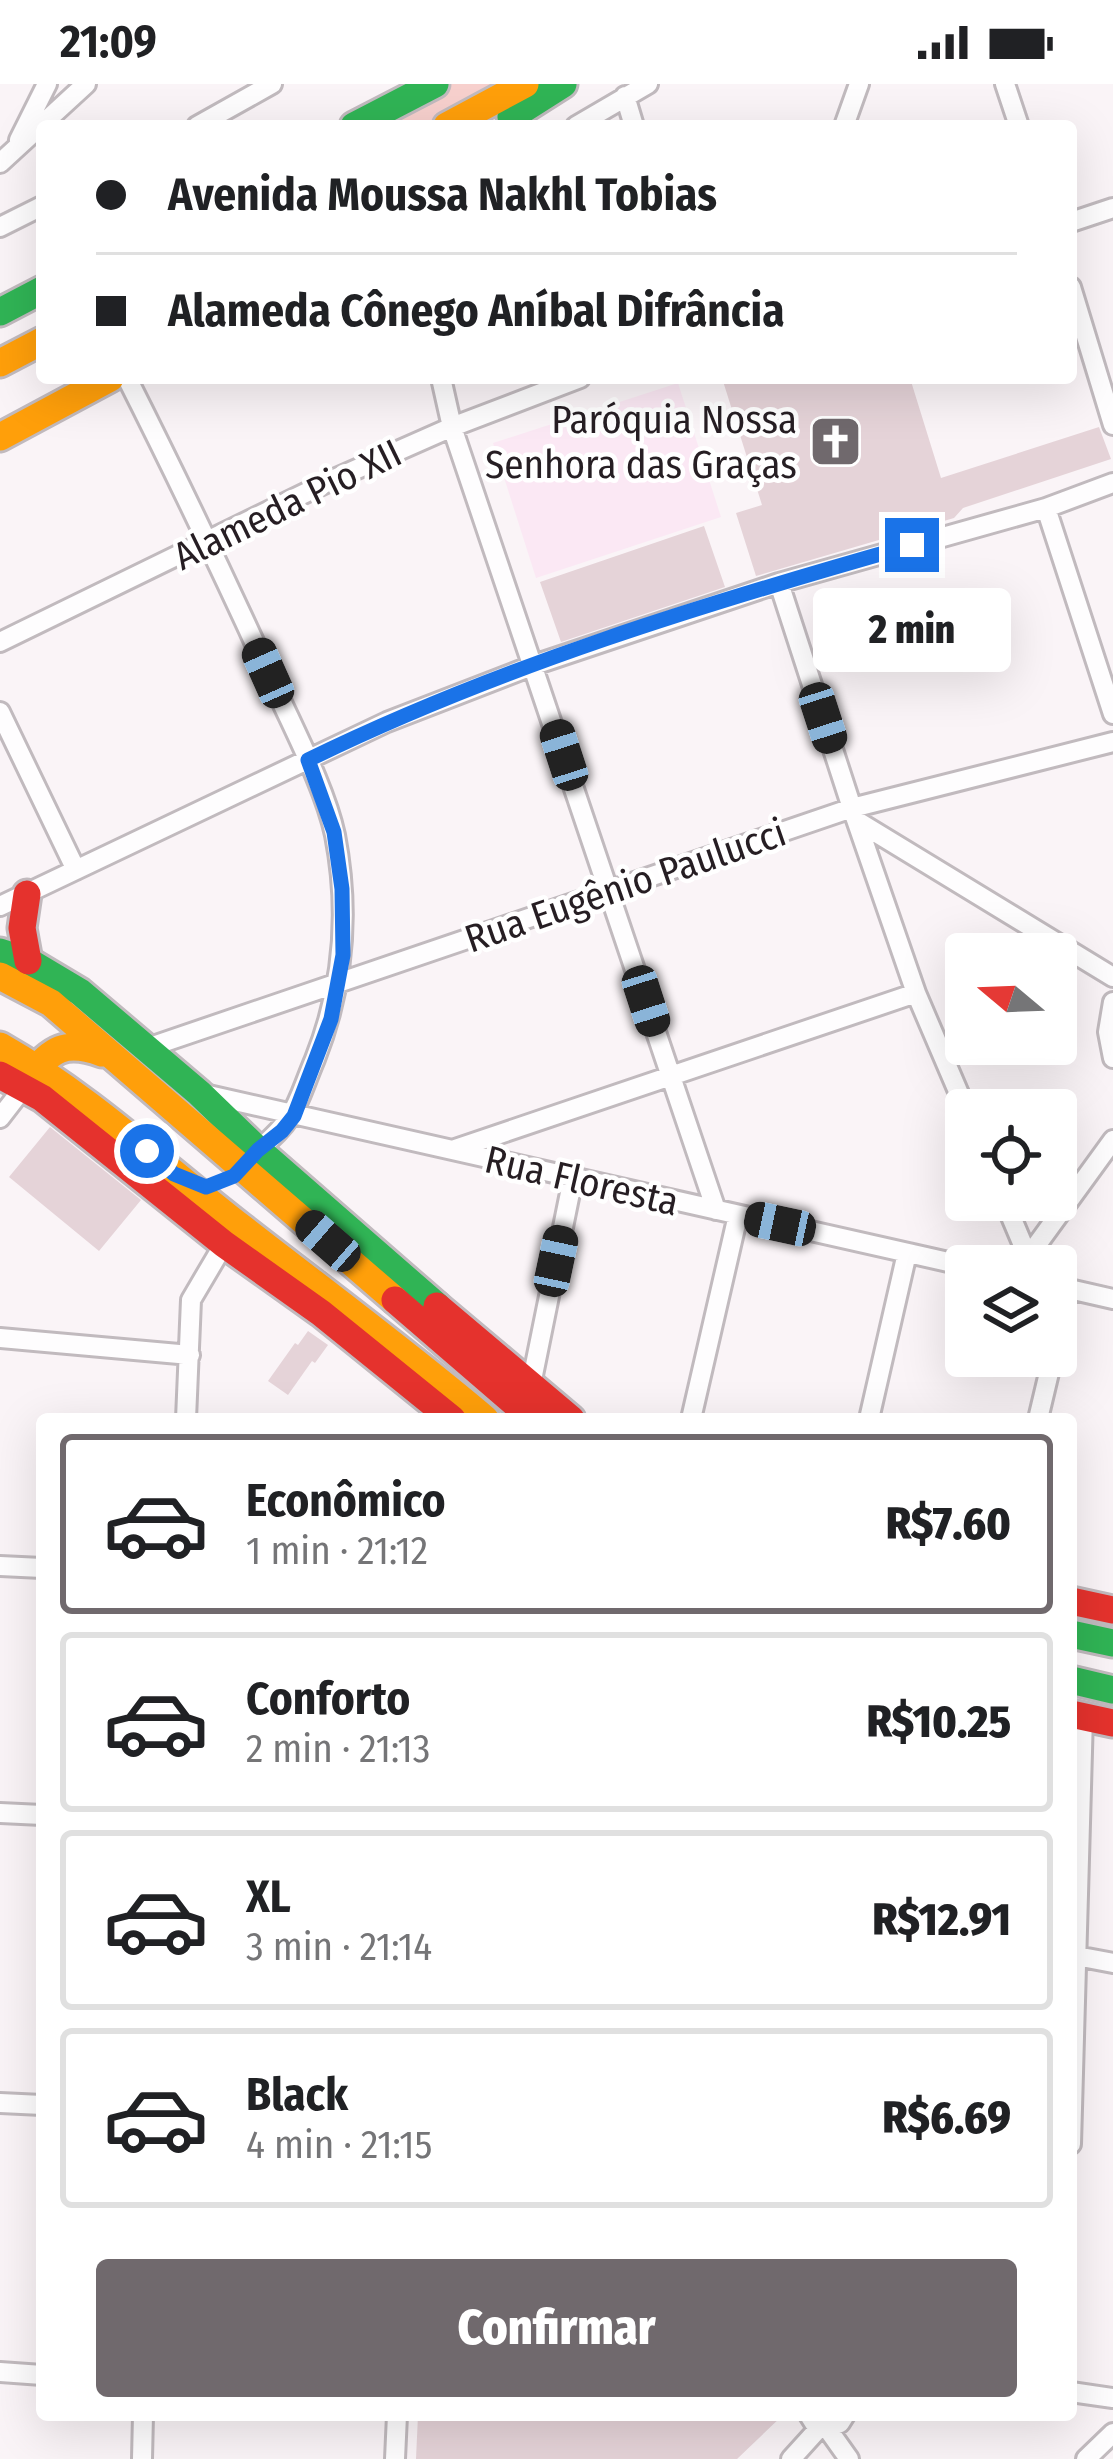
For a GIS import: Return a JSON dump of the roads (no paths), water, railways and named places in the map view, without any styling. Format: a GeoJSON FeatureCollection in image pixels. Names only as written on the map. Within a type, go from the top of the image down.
{"type":"FeatureCollection","features":[{"type":"Feature","properties":{"kind":"main road"},"geometry":{"type":"LineString","coordinates":[[365,120],[434,84]]}},
{"type":"Feature","properties":{"kind":"main road"},"geometry":{"type":"LineString","coordinates":[[458,120],[526,84]]}},
{"type":"Feature","properties":{"kind":"main road"},"geometry":{"type":"LineString","coordinates":[[507,120],[563,84]]}},
{"type":"Feature","properties":{"kind":"main road"},"geometry":{"type":"LineString","coordinates":[[0,284],[36,270]]}},
{"type":"Feature","properties":{"kind":"main road"},"geometry":{"type":"LineString","coordinates":[[0,312],[36,293]]}},
{"type":"Feature","properties":{"kind":"main road"},"geometry":{"type":"LineString","coordinates":[[0,363],[36,344]]}},
{"type":"Feature","properties":{"kind":"main road"},"geometry":{"type":"LineString","coordinates":[[0,436],[99,384]]}},
{"type":"Feature","properties":{"kind":"main road"},"geometry":{"type":"LineString","coordinates":[[27,894],[20,930],[28,961],[117,1059]]}},
{"type":"Feature","properties":{"kind":"main road"},"geometry":{"type":"LineString","coordinates":[[0,952],[28,961]]}},
{"type":"Feature","properties":{"kind":"main road"},"geometry":{"type":"LineString","coordinates":[[0,976],[57,992],[80,992],[144,1049],[250,1158],[531,1384],[554,1413]]}},
{"type":"Feature","properties":{"kind":"main road"},"geometry":{"type":"LineString","coordinates":[[26,1082],[64,1045],[85,1045],[184,1093]]}},
{"type":"Feature","properties":{"kind":"main road"},"geometry":{"type":"LineString","coordinates":[[0,1046],[26,1082],[231,1234],[441,1413]]}},
{"type":"Feature","properties":{"kind":"main road"},"geometry":{"type":"LineString","coordinates":[[26,1082],[93,1106],[174,1174],[231,1234],[306,1276],[410,1354],[478,1413]]}},
{"type":"Feature","properties":{"kind":"main road"},"geometry":{"type":"LineString","coordinates":[[174,1174],[206,1187],[225,1182],[250,1158]]}},
{"type":"Feature","properties":{"kind":"main road"},"geometry":{"type":"LineString","coordinates":[[250,1158],[294,1213],[394,1300],[551,1413]]}},
{"type":"Feature","properties":{"kind":"main road"},"geometry":{"type":"LineString","coordinates":[[231,1234],[256,1212],[294,1213]]}},
{"type":"Feature","properties":{"kind":"main road"},"geometry":{"type":"LineString","coordinates":[[306,1276],[321,1312]]}},
{"type":"Feature","properties":{"kind":"main road"},"geometry":{"type":"LineString","coordinates":[[394,1300],[456,1323]]}},
{"type":"Feature","properties":{"kind":"main road"},"geometry":{"type":"LineString","coordinates":[[1077,1602],[1113,1610]]}},
{"type":"Feature","properties":{"kind":"main road"},"geometry":{"type":"LineString","coordinates":[[1077,1635],[1113,1643]]}},
{"type":"Feature","properties":{"kind":"main road"},"geometry":{"type":"LineString","coordinates":[[1077,1681],[1113,1690]]}},
{"type":"Feature","properties":{"kind":"main road"},"geometry":{"type":"LineString","coordinates":[[1077,1715],[1113,1723]]}},
{"type":"Feature","properties":{"kind":"street"},"geometry":{"type":"LineString","coordinates":[[7,156],[47,84]]}},
{"type":"Feature","properties":{"kind":"street"},"geometry":{"type":"LineString","coordinates":[[46,120],[86,84]]}},
{"type":"Feature","properties":{"kind":"street"},"geometry":{"type":"LineString","coordinates":[[208,120],[272,84]]}},
{"type":"Feature","properties":{"kind":"street"},"geometry":{"type":"LineString","coordinates":[[586,120],[648,84]]}},
{"type":"Feature","properties":{"kind":"street"},"geometry":{"type":"LineString","coordinates":[[846,120],[859,84]]}},
{"type":"Feature","properties":{"kind":"street"},"geometry":{"type":"LineString","coordinates":[[1005,84],[1017,120]]}},
{"type":"Feature","properties":{"kind":"street"},"geometry":{"type":"LineString","coordinates":[[625,96],[632,120]]}},
{"type":"Feature","properties":{"kind":"street"},"geometry":{"type":"LineString","coordinates":[[7,156],[36,130]]}},
{"type":"Feature","properties":{"kind":"street"},"geometry":{"type":"LineString","coordinates":[[1077,220],[1113,208]]}},
{"type":"Feature","properties":{"kind":"street"},"geometry":{"type":"LineString","coordinates":[[0,227],[36,209]]}},
{"type":"Feature","properties":{"kind":"street"},"geometry":{"type":"LineString","coordinates":[[1077,307],[1113,424]]}},
{"type":"Feature","properties":{"kind":"street"},"geometry":{"type":"LineString","coordinates":[[1098,375],[1113,390]]}},
{"type":"Feature","properties":{"kind":"street"},"geometry":{"type":"LineString","coordinates":[[130,384],[209,542],[308,760],[334,832],[343,955],[331,1019],[294,1116],[250,1158]]}},
{"type":"Feature","properties":{"kind":"street"},"geometry":{"type":"LineString","coordinates":[[442,384],[452,427],[716,1210]]}},
{"type":"Feature","properties":{"kind":"street","name":"Alameda Pio XII"},"geometry":{"type":"LineString","coordinates":[[0,642],[332,479],[564,384]]}},
{"type":"Feature","properties":{"kind":"street"},"geometry":{"type":"LineString","coordinates":[[0,906],[387,722],[534,665],[779,583],[1046,508],[1113,483]]}},
{"type":"Feature","properties":{"kind":"street"},"geometry":{"type":"LineString","coordinates":[[1046,508],[1113,714]]}},
{"type":"Feature","properties":{"kind":"street"},"geometry":{"type":"LineString","coordinates":[[779,583],[916,993],[957,1089]]}},
{"type":"Feature","properties":{"kind":"street"},"geometry":{"type":"LineString","coordinates":[[0,712],[76,870]]}},
{"type":"Feature","properties":{"kind":"street","name":"Rua Eugênio Paulucci"},"geometry":{"type":"LineString","coordinates":[[144,1049],[609,890],[854,814],[1113,742]]}},
{"type":"Feature","properties":{"kind":"street"},"geometry":{"type":"LineString","coordinates":[[854,814],[1113,976]]}},
{"type":"Feature","properties":{"kind":"street"},"geometry":{"type":"LineString","coordinates":[[451,1151],[916,993]]}},
{"type":"Feature","properties":{"kind":"street"},"geometry":{"type":"LineString","coordinates":[[1113,1002],[1108,1032],[1113,1058]]}},
{"type":"Feature","properties":{"kind":"street"},"geometry":{"type":"LineString","coordinates":[[0,1118],[26,1082]]}},
{"type":"Feature","properties":{"kind":"street","name":"Rua Floresta"},"geometry":{"type":"LineString","coordinates":[[184,1093],[945,1261]]}},
{"type":"Feature","properties":{"kind":"street"},"geometry":{"type":"LineString","coordinates":[[1035,1245],[1113,1140]]}},
{"type":"Feature","properties":{"kind":"street"},"geometry":{"type":"LineString","coordinates":[[531,1384],[573,1178]]}},
{"type":"Feature","properties":{"kind":"street"},"geometry":{"type":"LineString","coordinates":[[692,1413],[738,1215]]}},
{"type":"Feature","properties":{"kind":"street"},"geometry":{"type":"LineString","coordinates":[[186,1413],[191,1300],[231,1234]]}},
{"type":"Feature","properties":{"kind":"street"},"geometry":{"type":"LineString","coordinates":[[870,1413],[907,1252]]}},
{"type":"Feature","properties":{"kind":"street"},"geometry":{"type":"LineString","coordinates":[[1077,1291],[1113,1299]]}},
{"type":"Feature","properties":{"kind":"street"},"geometry":{"type":"LineString","coordinates":[[0,1338],[190,1355]]}},
{"type":"Feature","properties":{"kind":"street"},"geometry":{"type":"LineString","coordinates":[[1039,1413],[1048,1377]]}},
{"type":"Feature","properties":{"kind":"street"},"geometry":{"type":"LineString","coordinates":[[0,1565],[36,1568]]}},
{"type":"Feature","properties":{"kind":"street"},"geometry":{"type":"LineString","coordinates":[[0,1813],[36,1815]]}},
{"type":"Feature","properties":{"kind":"street"},"geometry":{"type":"LineString","coordinates":[[1077,1956],[1113,1964]]}},
{"type":"Feature","properties":{"kind":"street"},"geometry":{"type":"LineString","coordinates":[[0,2103],[36,2105]]}},
{"type":"Feature","properties":{"kind":"street"},"geometry":{"type":"LineString","coordinates":[[0,2372],[36,2374]]}},
{"type":"Feature","properties":{"kind":"street"},"geometry":{"type":"LineString","coordinates":[[1077,2393],[1113,2398]]}},
{"type":"Feature","properties":{"kind":"street"},"geometry":{"type":"LineString","coordinates":[[142,2459],[143,2421]]}},
{"type":"Feature","properties":{"kind":"street"},"geometry":{"type":"LineString","coordinates":[[395,2459],[397,2421]]}},
{"type":"Feature","properties":{"kind":"street"},"geometry":{"type":"LineString","coordinates":[[791,2459],[813,2421],[849,2459]]}},
{"type":"Feature","properties":{"kind":"street"},"geometry":{"type":"LineString","coordinates":[[1086,2459],[1113,2433]]}},
{"type":"Feature","properties":{"kind":"place","name":"Paróquia Nossa Senhora das Graças"},"geometry":{"type":"Point","coordinates":[836,441]}}]}
